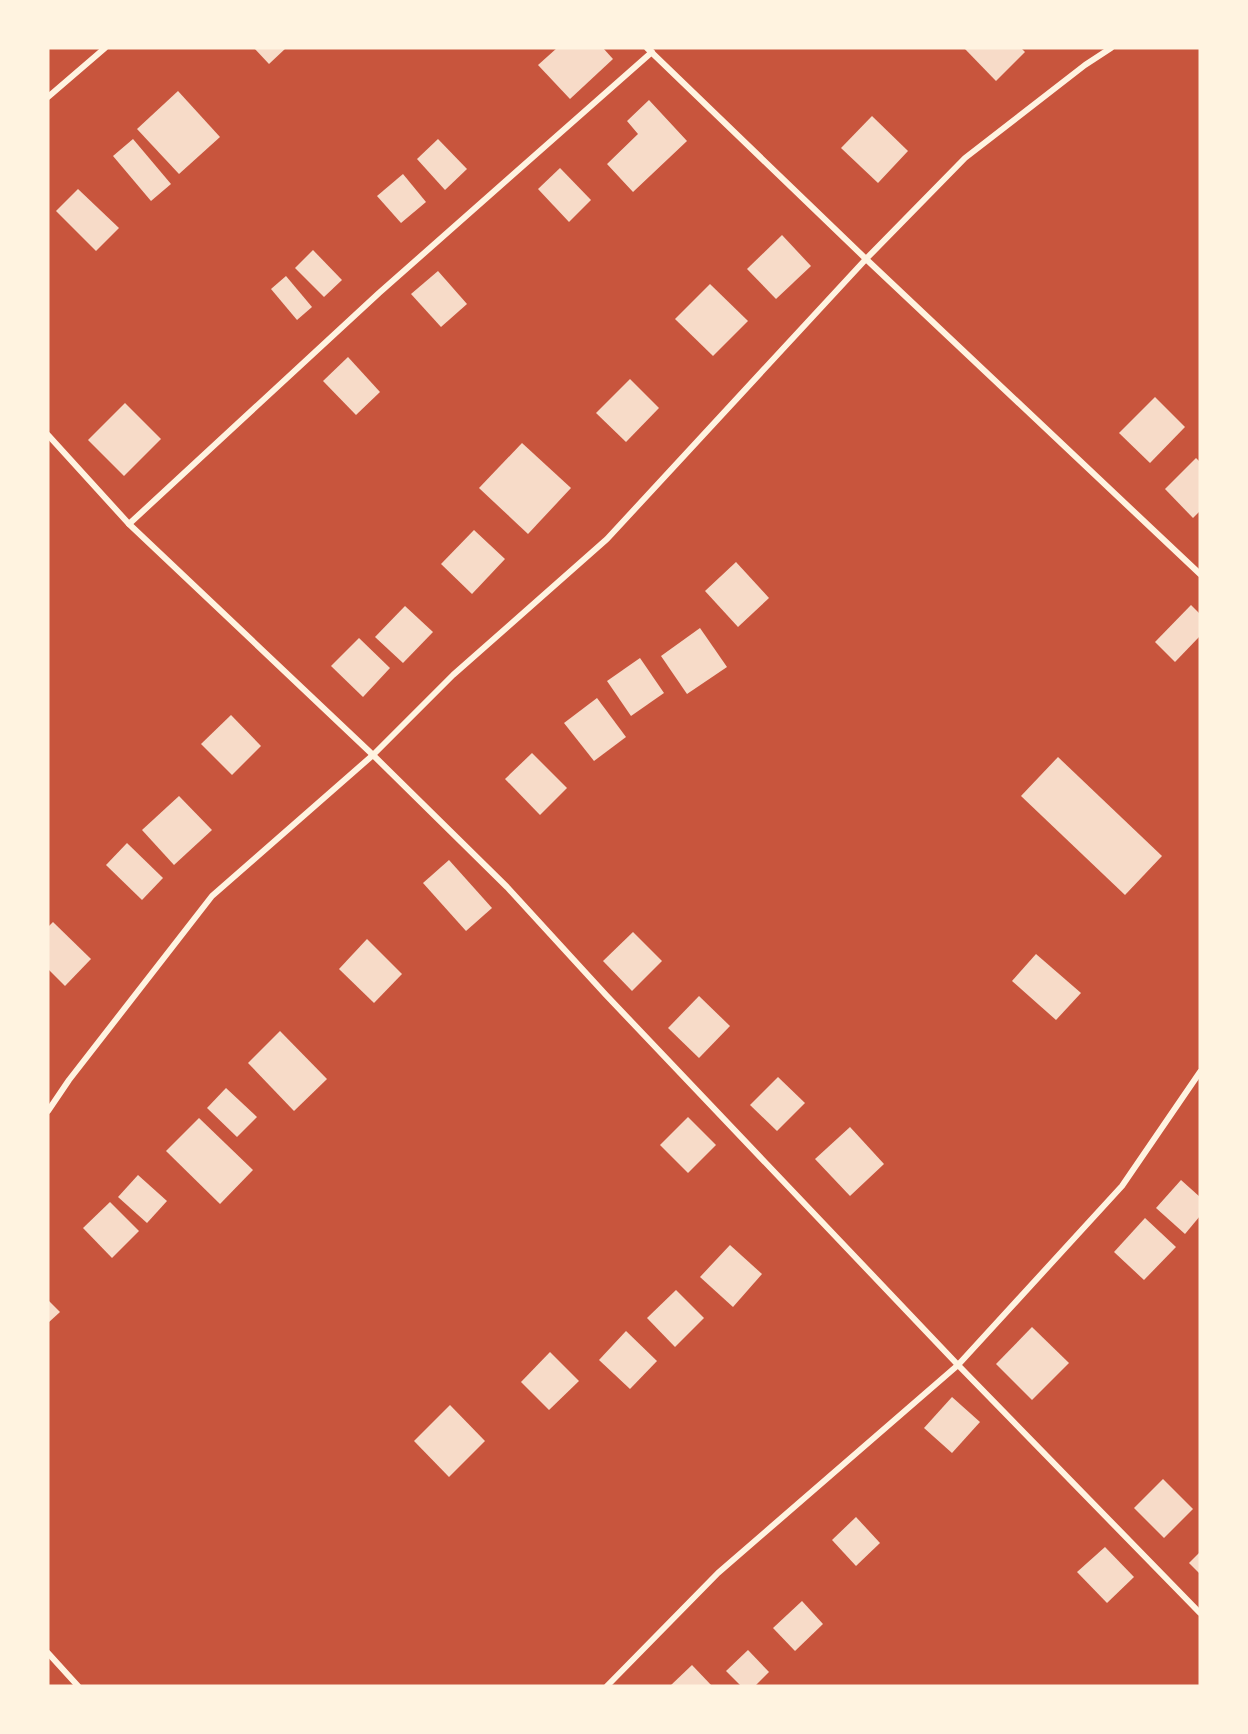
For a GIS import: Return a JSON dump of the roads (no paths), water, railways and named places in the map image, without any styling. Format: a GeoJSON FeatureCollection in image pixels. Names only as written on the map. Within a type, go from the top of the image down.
{"type":"FeatureCollection","features":[{"type":"Feature","properties":{"kind":"street"},"geometry":{"type":"LineString","coordinates":[[48,98],[105,48]]}},
{"type":"Feature","properties":{"kind":"street"},"geometry":{"type":"LineString","coordinates":[[48,1111],[69,1080],[212,896],[373,755],[453,675],[607,539],[866,260],[965,158],[1085,65],[1111,48]]}},
{"type":"Feature","properties":{"kind":"street"},"geometry":{"type":"LineString","coordinates":[[129,524],[379,293],[650,50],[866,260],[1200,574]]}},
{"type":"Feature","properties":{"kind":"street"},"geometry":{"type":"LineString","coordinates":[[48,435],[129,524],[373,755],[507,887],[606,995],[958,1365],[1200,1613]]}},
{"type":"Feature","properties":{"kind":"street"},"geometry":{"type":"LineString","coordinates":[[608,1686],[718,1573],[958,1365],[1122,1186],[1200,1071]]}},
{"type":"Feature","properties":{"kind":"street"},"geometry":{"type":"LineString","coordinates":[[48,1653],[78,1686]]}}]}
